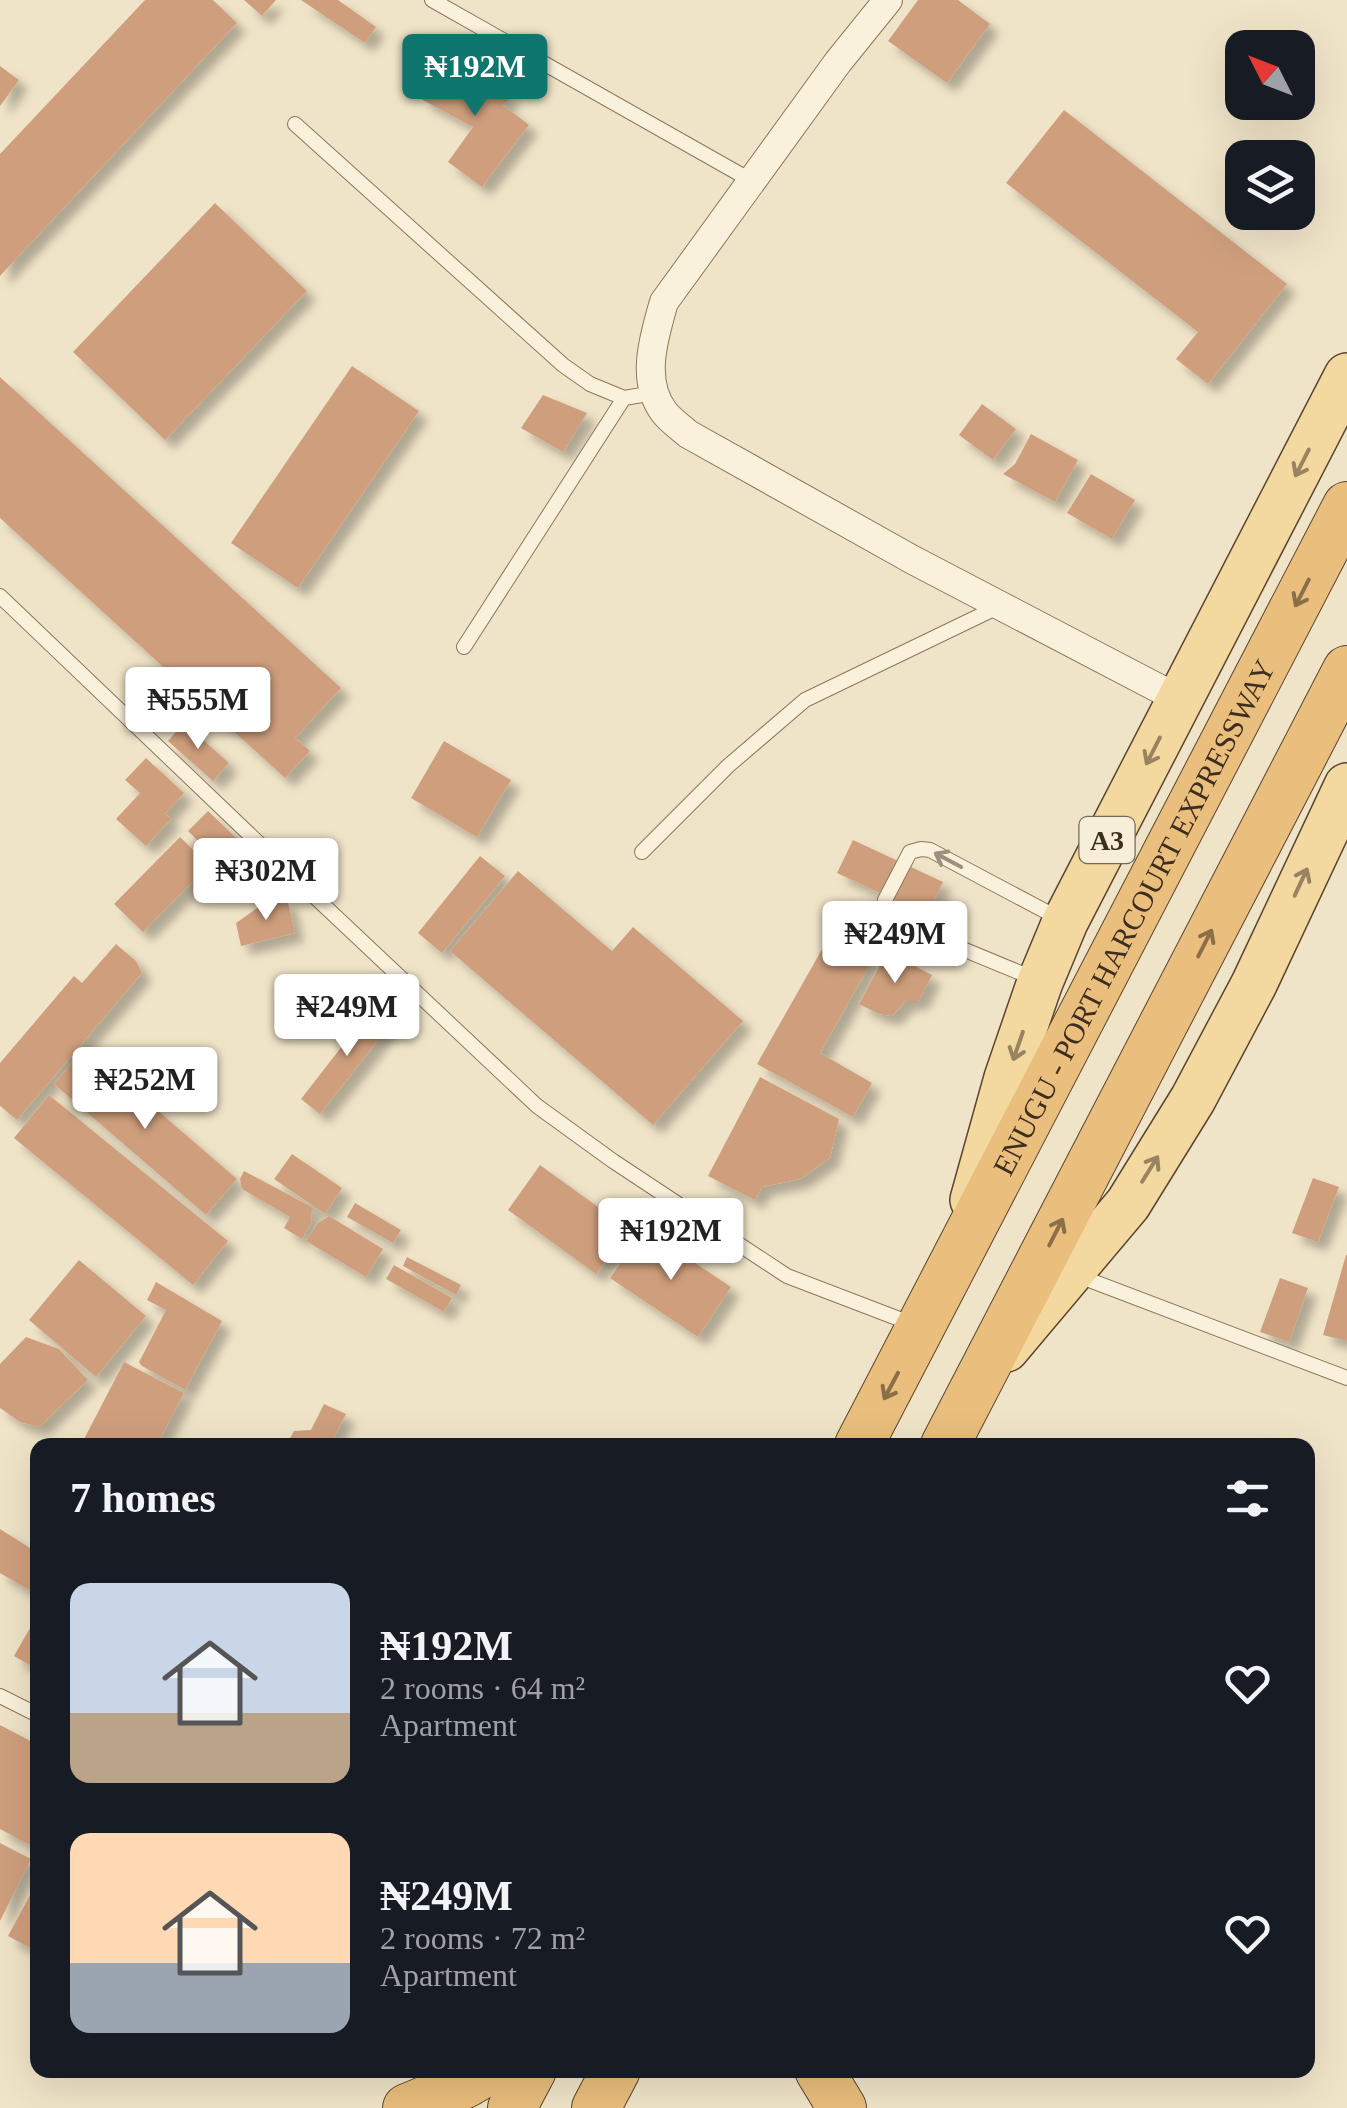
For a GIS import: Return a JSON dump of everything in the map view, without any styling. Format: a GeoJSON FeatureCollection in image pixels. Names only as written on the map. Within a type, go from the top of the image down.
{"type":"FeatureCollection","features":[{"type":"Feature","properties":{"kind":"highway","name":"ENUGU - PORT HARCOURT EXPRESSWAY"},"geometry":{"type":"LineString","coordinates":[[864,1438],[1347,506]]}},
{"type":"Feature","properties":{"kind":"highway"},"geometry":{"type":"LineString","coordinates":[[949,1438],[1347,670]]}},
{"type":"Feature","properties":{"kind":"highway"},"geometry":{"type":"LineString","coordinates":[[407,2108],[476,2078]]}},
{"type":"Feature","properties":{"kind":"highway"},"geometry":{"type":"LineString","coordinates":[[512,2108],[528,2078]]}},
{"type":"Feature","properties":{"kind":"highway"},"geometry":{"type":"LineString","coordinates":[[596,2108],[612,2078]]}},
{"type":"Feature","properties":{"kind":"highway"},"geometry":{"type":"LineString","coordinates":[[824,2078],[842,2108]]}},
{"type":"Feature","properties":{"kind":"main road","name":"ENUGU - PORT HARCOURT EXPRESSWAY"},"geometry":{"type":"LineString","coordinates":[[922,1327],[980,1182],[1007,1078],[1065,922],[1347,376]]}},
{"type":"Feature","properties":{"kind":"main road"},"geometry":{"type":"LineString","coordinates":[[978,1381],[1128,1204],[1193,1099],[1254,984],[1347,786]]}},
{"type":"Feature","properties":{"kind":"street"},"geometry":{"type":"LineString","coordinates":[[888,0],[838,62],[664,302],[650,348],[654,393],[664,413],[688,434],[913,560],[1180,699]]}},
{"type":"Feature","properties":{"kind":"lane"},"geometry":{"type":"LineString","coordinates":[[432,0],[752,181]]}},
{"type":"Feature","properties":{"kind":"lane"},"geometry":{"type":"LineString","coordinates":[[295,124],[562,365],[590,384],[624,398],[654,393]]}},
{"type":"Feature","properties":{"kind":"lane"},"geometry":{"type":"LineString","coordinates":[[464,647],[624,398]]}},
{"type":"Feature","properties":{"kind":"lane"},"geometry":{"type":"LineString","coordinates":[[0,596],[538,1106],[613,1161],[787,1276],[922,1327]]}},
{"type":"Feature","properties":{"kind":"lane"},"geometry":{"type":"LineString","coordinates":[[642,852],[728,766],[805,700],[1002,605]]}},
{"type":"Feature","properties":{"kind":"lane"},"geometry":{"type":"LineString","coordinates":[[1040,982],[895,921],[885,910],[884,900],[910,852],[930,850],[1065,922]]}},
{"type":"Feature","properties":{"kind":"lane"},"geometry":{"type":"LineString","coordinates":[[1070,1273],[1347,1378]]}},
{"type":"Feature","properties":{"kind":"lane"},"geometry":{"type":"LineString","coordinates":[[0,1696],[30,1711]]}},
{"type":"Feature","properties":{"kind":"building"},"geometry":{"type":"Polygon","coordinates":[[[145,0],[213,0],[237,23],[0,276],[0,154],[145,0]]]}},
{"type":"Feature","properties":{"kind":"building"},"geometry":{"type":"Polygon","coordinates":[[[244,0],[276,0],[262,16],[244,0]]]}},
{"type":"Feature","properties":{"kind":"building"},"geometry":{"type":"Polygon","coordinates":[[[301,0],[338,0],[376,27],[365,43],[301,0]]]}},
{"type":"Feature","properties":{"kind":"building"},"geometry":{"type":"Polygon","coordinates":[[[918,0],[958,0],[990,24],[947,83],[888,41],[918,0]]]}},
{"type":"Feature","properties":{"kind":"building"},"geometry":{"type":"Polygon","coordinates":[[[438,57],[512,96],[503,105],[529,125],[482,187],[448,162],[473,127],[421,99],[438,57]]]}},
{"type":"Feature","properties":{"kind":"building"},"geometry":{"type":"Polygon","coordinates":[[[0,66],[19,80],[0,106],[0,66]]]}},
{"type":"Feature","properties":{"kind":"building"},"geometry":{"type":"Polygon","coordinates":[[[1064,110],[1287,284],[1208,384],[1176,359],[1198,332],[1006,183],[1064,110]]]}},
{"type":"Feature","properties":{"kind":"building"},"geometry":{"type":"Polygon","coordinates":[[[215,203],[307,291],[165,440],[73,352],[215,203]]]}},
{"type":"Feature","properties":{"kind":"building"},"geometry":{"type":"Polygon","coordinates":[[[352,366],[419,411],[298,588],[231,543],[352,366]]]}},
{"type":"Feature","properties":{"kind":"building"},"geometry":{"type":"Polygon","coordinates":[[[0,377],[341,688],[295,738],[310,751],[285,778],[0,518],[0,377]]]}},
{"type":"Feature","properties":{"kind":"building"},"geometry":{"type":"Polygon","coordinates":[[[543,395],[587,413],[563,452],[521,428],[543,395]]]}},
{"type":"Feature","properties":{"kind":"building"},"geometry":{"type":"Polygon","coordinates":[[[982,404],[1016,429],[993,460],[959,435],[982,404]]]}},
{"type":"Feature","properties":{"kind":"building"},"geometry":{"type":"Polygon","coordinates":[[[1031,434],[1078,460],[1055,502],[1003,474],[1015,464],[1031,434]]]}},
{"type":"Feature","properties":{"kind":"building"},"geometry":{"type":"Polygon","coordinates":[[[1091,474],[1135,500],[1112,539],[1067,513],[1091,474]]]}},
{"type":"Feature","properties":{"kind":"building"},"geometry":{"type":"Polygon","coordinates":[[[184,723],[229,763],[213,781],[168,741],[184,723]]]}},
{"type":"Feature","properties":{"kind":"building"},"geometry":{"type":"Polygon","coordinates":[[[444,741],[511,780],[477,837],[411,798],[444,741]]]}},
{"type":"Feature","properties":{"kind":"building"},"geometry":{"type":"Polygon","coordinates":[[[146,758],[184,793],[165,814],[171,819],[146,846],[116,819],[140,793],[125,780],[146,758]]]}},
{"type":"Feature","properties":{"kind":"building"},"geometry":{"type":"Polygon","coordinates":[[[208,811],[257,858],[236,879],[188,831],[208,811]]]}},
{"type":"Feature","properties":{"kind":"building"},"geometry":{"type":"Polygon","coordinates":[[[180,837],[209,865],[143,932],[114,904],[180,837]]]}},
{"type":"Feature","properties":{"kind":"building"},"geometry":{"type":"Polygon","coordinates":[[[853,840],[943,882],[927,915],[837,873],[853,840]]]}},
{"type":"Feature","properties":{"kind":"building"},"geometry":{"type":"Polygon","coordinates":[[[480,856],[505,876],[442,953],[418,933],[480,856]]]}},
{"type":"Feature","properties":{"kind":"building"},"geometry":{"type":"Polygon","coordinates":[[[518,871],[612,951],[633,927],[743,1021],[653,1125],[450,951],[518,871]]]}},
{"type":"Feature","properties":{"kind":"building"},"geometry":{"type":"Polygon","coordinates":[[[287,898],[295,933],[241,946],[236,923],[263,904],[287,898]]]}},
{"type":"Feature","properties":{"kind":"building"},"geometry":{"type":"Polygon","coordinates":[[[829,937],[872,961],[820,1053],[872,1083],[853,1117],[757,1064],[829,937]]]}},
{"type":"Feature","properties":{"kind":"building"},"geometry":{"type":"Polygon","coordinates":[[[116,944],[136,961],[142,973],[17,1120],[0,1106],[0,1063],[74,976],[82,983],[116,944]]]}},
{"type":"Feature","properties":{"kind":"building"},"geometry":{"type":"Polygon","coordinates":[[[887,952],[932,975],[919,1001],[906,1001],[892,1016],[859,1004],[887,952]]]}},
{"type":"Feature","properties":{"kind":"building"},"geometry":{"type":"Polygon","coordinates":[[[374,1005],[394,1020],[320,1114],[301,1099],[374,1005]]]}},
{"type":"Feature","properties":{"kind":"building"},"geometry":{"type":"Polygon","coordinates":[[[85,1048],[237,1179],[206,1215],[54,1084],[85,1048]]]}},
{"type":"Feature","properties":{"kind":"building"},"geometry":{"type":"Polygon","coordinates":[[[760,1077],[839,1119],[830,1158],[800,1179],[762,1187],[755,1200],[708,1176],[760,1077]]]}},
{"type":"Feature","properties":{"kind":"building"},"geometry":{"type":"Polygon","coordinates":[[[49,1095],[228,1241],[193,1285],[14,1138],[49,1095]]]}},
{"type":"Feature","properties":{"kind":"building"},"geometry":{"type":"Polygon","coordinates":[[[292,1154],[342,1188],[325,1214],[274,1179],[292,1154]]]}},
{"type":"Feature","properties":{"kind":"building"},"geometry":{"type":"Polygon","coordinates":[[[540,1165],[630,1230],[596,1274],[508,1210],[540,1165]]]}},
{"type":"Feature","properties":{"kind":"building"},"geometry":{"type":"Polygon","coordinates":[[[244,1171],[312,1207],[311,1223],[302,1239],[284,1228],[290,1217],[242,1189],[240,1179],[244,1171]]]}},
{"type":"Feature","properties":{"kind":"building"},"geometry":{"type":"Polygon","coordinates":[[[1313,1178],[1339,1187],[1318,1242],[1292,1233],[1313,1178]]]}},
{"type":"Feature","properties":{"kind":"building"},"geometry":{"type":"Polygon","coordinates":[[[355,1203],[401,1230],[393,1243],[347,1217],[355,1203]]]}},
{"type":"Feature","properties":{"kind":"building"},"geometry":{"type":"Polygon","coordinates":[[[329,1216],[383,1249],[366,1277],[306,1241],[317,1224],[329,1216]]]}},
{"type":"Feature","properties":{"kind":"building"},"geometry":{"type":"Polygon","coordinates":[[[644,1229],[731,1287],[698,1337],[610,1278],[644,1229]]]}},
{"type":"Feature","properties":{"kind":"building"},"geometry":{"type":"Polygon","coordinates":[[[1347,1255],[1347,1341],[1323,1335],[1347,1255]]]}},
{"type":"Feature","properties":{"kind":"building"},"geometry":{"type":"Polygon","coordinates":[[[407,1257],[461,1285],[456,1295],[403,1266],[407,1257]]]}},
{"type":"Feature","properties":{"kind":"building"},"geometry":{"type":"Polygon","coordinates":[[[79,1260],[146,1316],[96,1377],[29,1320],[79,1260]]]}},
{"type":"Feature","properties":{"kind":"building"},"geometry":{"type":"Polygon","coordinates":[[[394,1265],[452,1298],[444,1312],[386,1279],[394,1265]]]}},
{"type":"Feature","properties":{"kind":"building"},"geometry":{"type":"Polygon","coordinates":[[[1280,1278],[1308,1288],[1289,1342],[1260,1332],[1280,1278]]]}},
{"type":"Feature","properties":{"kind":"building"},"geometry":{"type":"Polygon","coordinates":[[[156,1282],[222,1321],[185,1390],[139,1362],[166,1310],[147,1300],[156,1282]]]}},
{"type":"Feature","properties":{"kind":"building"},"geometry":{"type":"Polygon","coordinates":[[[26,1337],[59,1349],[88,1380],[39,1427],[20,1422],[0,1408],[0,1364],[26,1337]]]}},
{"type":"Feature","properties":{"kind":"building"},"geometry":{"type":"Polygon","coordinates":[[[124,1362],[184,1393],[161,1438],[85,1438],[124,1362]]]}},
{"type":"Feature","properties":{"kind":"building"},"geometry":{"type":"Polygon","coordinates":[[[324,1404],[346,1414],[334,1438],[290,1438],[294,1431],[311,1430],[324,1404]]]}},
{"type":"Feature","properties":{"kind":"building"},"geometry":{"type":"Polygon","coordinates":[[[0,1529],[30,1548],[30,1590],[0,1573],[0,1529]]]}},
{"type":"Feature","properties":{"kind":"building"},"geometry":{"type":"Polygon","coordinates":[[[30,1628],[30,1665],[14,1656],[30,1628]]]}},
{"type":"Feature","properties":{"kind":"building"},"geometry":{"type":"Polygon","coordinates":[[[0,1725],[30,1741],[30,1845],[0,1829],[0,1725]]]}},
{"type":"Feature","properties":{"kind":"building"},"geometry":{"type":"Polygon","coordinates":[[[0,1843],[30,1861],[0,1921],[0,1843]]]}},
{"type":"Feature","properties":{"kind":"building"},"geometry":{"type":"Polygon","coordinates":[[[30,1895],[30,1948],[8,1936],[30,1895]]]}}]}
